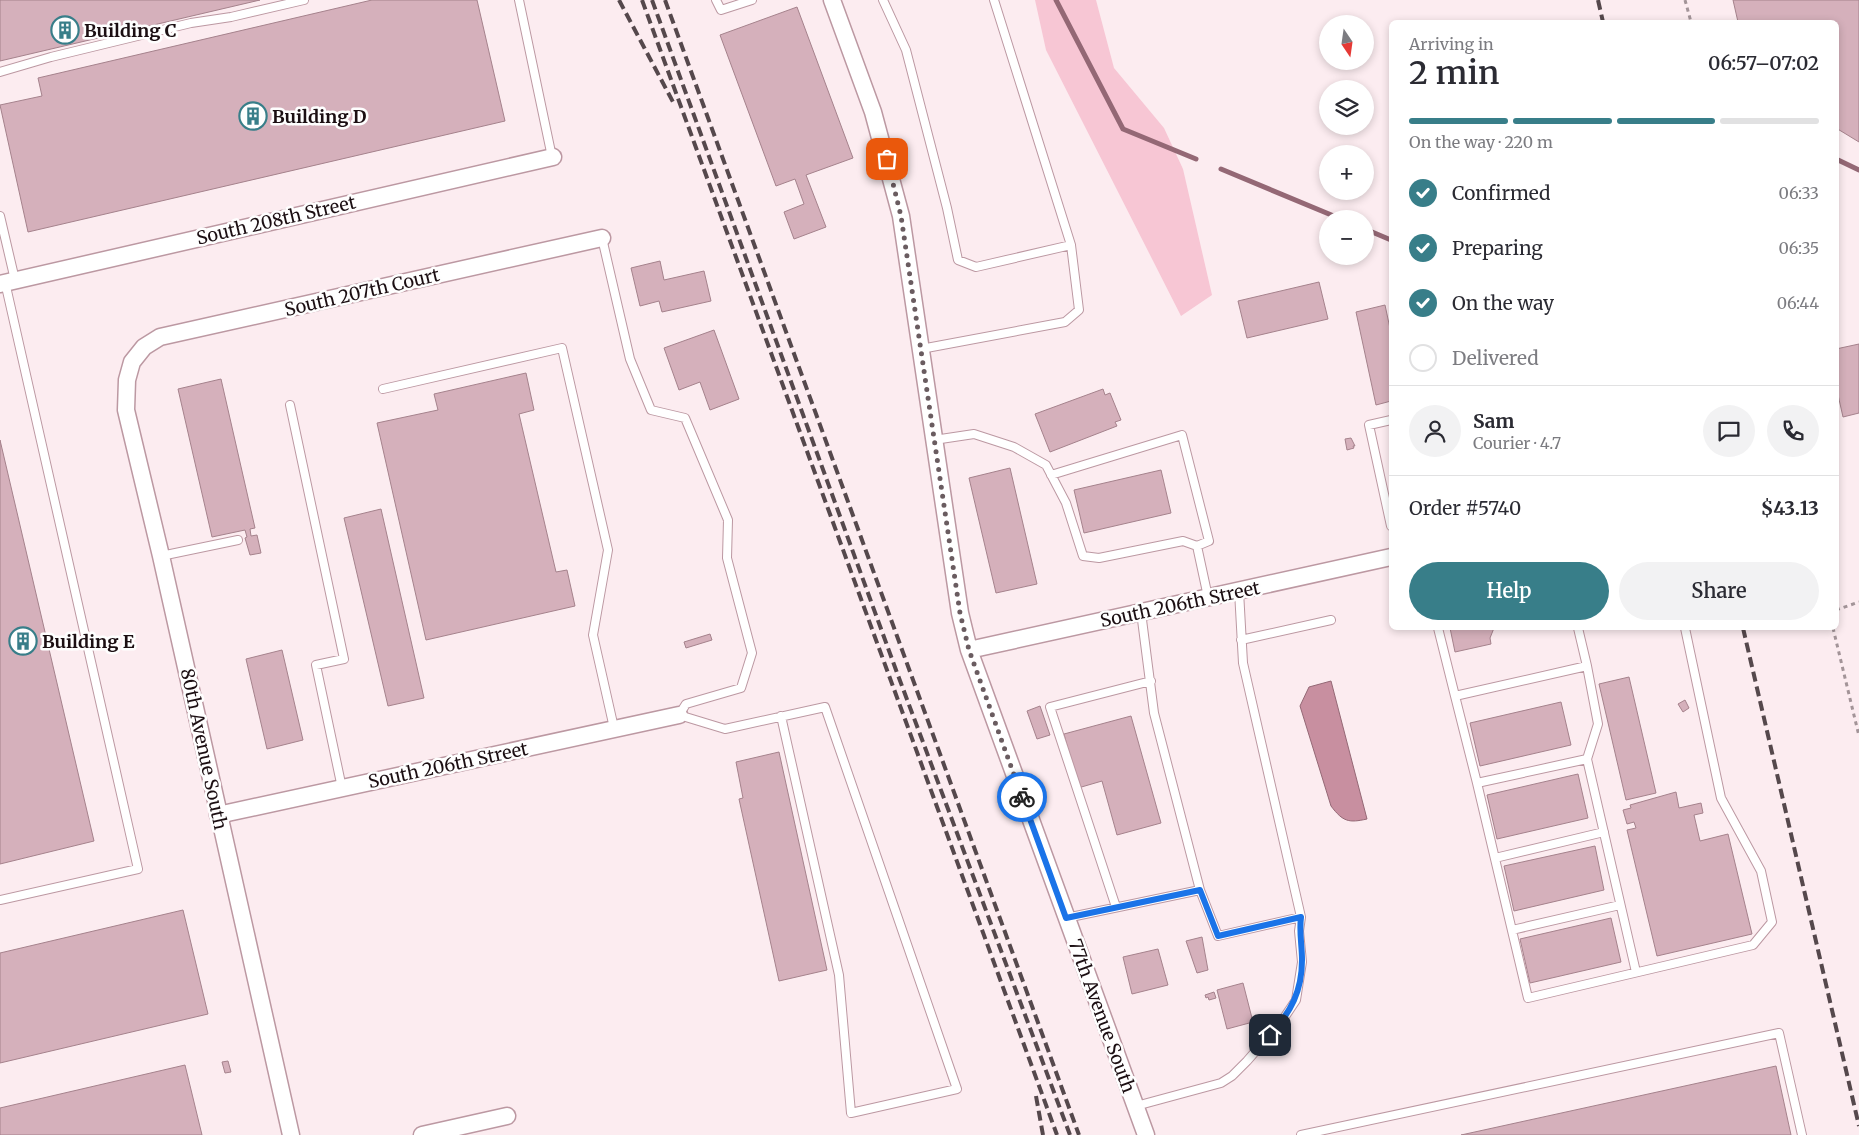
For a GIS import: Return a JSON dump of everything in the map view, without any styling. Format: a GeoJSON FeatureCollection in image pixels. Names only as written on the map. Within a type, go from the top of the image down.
{"type":"FeatureCollection","features":[{"type":"Feature","properties":{"kind":"street","name":"77th Avenue South"},"geometry":{"type":"LineString","coordinates":[[832,0],[873,112],[901,216],[960,613],[969,650],[1146,1135]]}},
{"type":"Feature","properties":{"kind":"street","name":"South 208th Street"},"geometry":{"type":"LineString","coordinates":[[7,282],[552,157]]}},
{"type":"Feature","properties":{"kind":"street","name":"South 207th Court"},"geometry":{"type":"LineString","coordinates":[[132,362],[144,347],[160,337],[602,238]]}},
{"type":"Feature","properties":{"kind":"street","name":"80th Avenue South"},"geometry":{"type":"LineString","coordinates":[[132,362],[127,380],[126,410],[161,556],[291,1135]]}},
{"type":"Feature","properties":{"kind":"street","name":"South 206th Street"},"geometry":{"type":"LineString","coordinates":[[969,650],[1389,558]]}},
{"type":"Feature","properties":{"kind":"street","name":"South 206th Street"},"geometry":{"type":"LineString","coordinates":[[218,815],[679,715]]}},
{"type":"Feature","properties":{"kind":"street"},"geometry":{"type":"LineString","coordinates":[[422,1135],[507,1116]]}},
{"type":"Feature","properties":{"kind":"lane"},"geometry":{"type":"LineString","coordinates":[[0,72],[51,57],[182,25],[232,17],[304,0]]}},
{"type":"Feature","properties":{"kind":"lane"},"geometry":{"type":"LineString","coordinates":[[519,0],[552,157]]}},
{"type":"Feature","properties":{"kind":"lane"},"geometry":{"type":"LineString","coordinates":[[716,0],[721,10],[752,0]]}},
{"type":"Feature","properties":{"kind":"lane"},"geometry":{"type":"LineString","coordinates":[[882,0],[906,50],[947,208],[958,260],[976,268],[1071,245]]}},
{"type":"Feature","properties":{"kind":"lane"},"geometry":{"type":"LineString","coordinates":[[921,349],[1065,322],[1079,310],[1071,245],[994,0]]}},
{"type":"Feature","properties":{"kind":"lane"},"geometry":{"type":"LineString","coordinates":[[0,216],[7,282],[138,868],[0,900]]}},
{"type":"Feature","properties":{"kind":"lane"},"geometry":{"type":"LineString","coordinates":[[602,238],[630,359],[650,410],[685,418],[728,520],[727,558],[752,654],[741,688],[686,704],[679,715],[725,728],[781,716],[825,707],[957,1089],[851,1113],[839,975],[781,716]]}},
{"type":"Feature","properties":{"kind":"lane"},"geometry":{"type":"LineString","coordinates":[[383,389],[562,348],[608,550],[593,635],[614,728]]}},
{"type":"Feature","properties":{"kind":"lane"},"geometry":{"type":"LineString","coordinates":[[290,404],[344,659],[316,665],[342,788]]}},
{"type":"Feature","properties":{"kind":"lane"},"geometry":{"type":"LineString","coordinates":[[1389,420],[1369,425],[1389,517]]}},
{"type":"Feature","properties":{"kind":"lane"},"geometry":{"type":"LineString","coordinates":[[934,440],[974,434],[1014,447],[1046,465],[1051,476],[1066,504],[1084,556],[1099,558],[1183,541],[1197,546],[1209,541],[1182,435],[1051,476]]}},
{"type":"Feature","properties":{"kind":"lane"},"geometry":{"type":"LineString","coordinates":[[161,556],[238,540]]}},
{"type":"Feature","properties":{"kind":"lane"},"geometry":{"type":"LineString","coordinates":[[1197,546],[1208,598]]}},
{"type":"Feature","properties":{"kind":"lane"},"geometry":{"type":"LineString","coordinates":[[1135,1106],[1221,1083],[1232,1076],[1282,1022],[1296,1000],[1302,962],[1299,931],[1301,917],[1243,663],[1239,591]]}},
{"type":"Feature","properties":{"kind":"lane"},"geometry":{"type":"LineString","coordinates":[[1141,612],[1154,713],[1200,890],[1218,936],[1301,917]]}},
{"type":"Feature","properties":{"kind":"lane"},"geometry":{"type":"LineString","coordinates":[[1242,640],[1331,620]]}},
{"type":"Feature","properties":{"kind":"lane"},"geometry":{"type":"LineString","coordinates":[[1438,630],[1528,998],[1753,945],[1772,922],[1761,872],[1721,798],[1685,630]]}},
{"type":"Feature","properties":{"kind":"lane"},"geometry":{"type":"LineString","coordinates":[[1578,630],[1598,724],[1587,759],[1636,972]]}},
{"type":"Feature","properties":{"kind":"lane"},"geometry":{"type":"LineString","coordinates":[[1455,696],[1587,666]]}},
{"type":"Feature","properties":{"kind":"lane"},"geometry":{"type":"LineString","coordinates":[[1116,907],[1050,707],[1151,680]]}},
{"type":"Feature","properties":{"kind":"lane"},"geometry":{"type":"LineString","coordinates":[[1477,783],[1587,759]]}},
{"type":"Feature","properties":{"kind":"lane"},"geometry":{"type":"LineString","coordinates":[[1495,858],[1604,832]]}},
{"type":"Feature","properties":{"kind":"lane"},"geometry":{"type":"LineString","coordinates":[[1066,918],[1200,890]]}},
{"type":"Feature","properties":{"kind":"lane"},"geometry":{"type":"LineString","coordinates":[[1512,930],[1620,905]]}},
{"type":"Feature","properties":{"kind":"lane"},"geometry":{"type":"LineString","coordinates":[[1301,1135],[1779,1033],[1802,1135]]}},
{"type":"Feature","properties":{"kind":"path"},"geometry":{"type":"LineString","coordinates":[[1685,0],[1690,20]]}},
{"type":"Feature","properties":{"kind":"path"},"geometry":{"type":"LineString","coordinates":[[1839,609],[1859,602]]}},
{"type":"Feature","properties":{"kind":"path"},"geometry":{"type":"LineString","coordinates":[[1833,630],[1859,736]]}},
{"type":"Feature","properties":{"kind":"shaded area"},"geometry":{"type":"Polygon","coordinates":[[[1035,0],[1096,0],[1114,68],[1164,128],[1183,169],[1212,295],[1181,316],[1046,50],[1035,0]]]}},
{"type":"Feature","properties":{"kind":"shaded area"},"geometry":{"type":"Polygon","coordinates":[[[1331,681],[1367,819],[1347,820],[1339,815],[1331,806],[1300,706],[1309,687],[1331,681]]]}},
{"type":"Feature","properties":{"kind":"building","name":"Building C"},"geometry":{"type":"Polygon","coordinates":[[[0,0],[260,0],[0,61],[0,0]]]}},
{"type":"Feature","properties":{"kind":"building","name":"Building D"},"geometry":{"type":"Polygon","coordinates":[[[372,0],[477,0],[505,121],[28,232],[0,105],[42,96],[38,78],[372,0]]]}},
{"type":"Feature","properties":{"kind":"building"},"geometry":{"type":"Polygon","coordinates":[[[1733,0],[1859,0],[1859,142],[1839,130],[1839,20],[1738,20],[1733,0]]]}},
{"type":"Feature","properties":{"kind":"building"},"geometry":{"type":"Polygon","coordinates":[[[797,7],[853,158],[806,175],[826,227],[794,239],[784,212],[804,204],[795,179],[776,186],[720,35],[797,7]]]}},
{"type":"Feature","properties":{"kind":"building"},"geometry":{"type":"Polygon","coordinates":[[[660,261],[664,280],[704,271],[711,301],[662,312],[659,301],[640,306],[631,268],[660,261]]]}},
{"type":"Feature","properties":{"kind":"building"},"geometry":{"type":"Polygon","coordinates":[[[1319,282],[1328,319],[1247,338],[1238,301],[1319,282]]]}},
{"type":"Feature","properties":{"kind":"building"},"geometry":{"type":"Polygon","coordinates":[[[1385,305],[1389,324],[1389,402],[1376,405],[1356,312],[1385,305]]]}},
{"type":"Feature","properties":{"kind":"building"},"geometry":{"type":"Polygon","coordinates":[[[714,330],[739,399],[710,410],[700,382],[679,390],[664,348],[714,330]]]}},
{"type":"Feature","properties":{"kind":"building"},"geometry":{"type":"Polygon","coordinates":[[[1859,344],[1859,413],[1843,417],[1839,399],[1839,348],[1859,344]]]}},
{"type":"Feature","properties":{"kind":"building"},"geometry":{"type":"Polygon","coordinates":[[[526,373],[534,410],[519,414],[556,572],[567,570],[575,606],[426,640],[377,423],[438,410],[434,394],[526,373]]]}},
{"type":"Feature","properties":{"kind":"building"},"geometry":{"type":"Polygon","coordinates":[[[221,379],[255,528],[250,529],[251,536],[257,535],[261,553],[250,555],[245,538],[247,537],[245,530],[212,537],[178,389],[221,379]]]}},
{"type":"Feature","properties":{"kind":"building"},"geometry":{"type":"Polygon","coordinates":[[[1103,389],[1105,395],[1110,393],[1121,420],[1115,422],[1117,426],[1050,452],[1035,414],[1103,389]]]}},
{"type":"Feature","properties":{"kind":"building"},"geometry":{"type":"Polygon","coordinates":[[[1351,438],[1355,446],[1347,450],[1345,439],[1351,438]]]}},
{"type":"Feature","properties":{"kind":"building","name":"Building E"},"geometry":{"type":"Polygon","coordinates":[[[0,440],[94,841],[0,864],[0,440]]]}},
{"type":"Feature","properties":{"kind":"building"},"geometry":{"type":"Polygon","coordinates":[[[1010,468],[1037,584],[996,593],[969,478],[1010,468]]]}},
{"type":"Feature","properties":{"kind":"building"},"geometry":{"type":"Polygon","coordinates":[[[1161,470],[1171,513],[1084,533],[1074,490],[1161,470]]]}},
{"type":"Feature","properties":{"kind":"building"},"geometry":{"type":"Polygon","coordinates":[[[381,509],[424,698],[388,706],[344,518],[381,509]]]}},
{"type":"Feature","properties":{"kind":"building"},"geometry":{"type":"Polygon","coordinates":[[[1450,630],[1493,630],[1490,638],[1491,644],[1455,652],[1450,630]]]}},
{"type":"Feature","properties":{"kind":"building"},"geometry":{"type":"Polygon","coordinates":[[[710,634],[712,640],[686,648],[684,642],[710,634]]]}},
{"type":"Feature","properties":{"kind":"building"},"geometry":{"type":"Polygon","coordinates":[[[282,650],[303,740],[267,749],[246,659],[282,650]]]}},
{"type":"Feature","properties":{"kind":"building"},"geometry":{"type":"Polygon","coordinates":[[[1629,677],[1656,793],[1626,800],[1599,684],[1629,677]]]}},
{"type":"Feature","properties":{"kind":"building"},"geometry":{"type":"Polygon","coordinates":[[[1685,700],[1689,708],[1683,712],[1678,704],[1685,700]]]}},
{"type":"Feature","properties":{"kind":"building"},"geometry":{"type":"Polygon","coordinates":[[[1561,702],[1571,745],[1480,766],[1470,723],[1561,702]]]}},
{"type":"Feature","properties":{"kind":"building"},"geometry":{"type":"Polygon","coordinates":[[[1040,706],[1050,735],[1037,739],[1027,711],[1040,706]]]}},
{"type":"Feature","properties":{"kind":"building"},"geometry":{"type":"Polygon","coordinates":[[[1131,716],[1161,823],[1117,835],[1102,781],[1078,788],[1064,734],[1131,716]]]}},
{"type":"Feature","properties":{"kind":"building"},"geometry":{"type":"Polygon","coordinates":[[[779,752],[827,970],[779,981],[739,799],[743,798],[736,762],[779,752]]]}},
{"type":"Feature","properties":{"kind":"building"},"geometry":{"type":"Polygon","coordinates":[[[1578,774],[1588,818],[1497,839],[1487,795],[1578,774]]]}},
{"type":"Feature","properties":{"kind":"building"},"geometry":{"type":"Polygon","coordinates":[[[1676,792],[1679,808],[1701,803],[1703,813],[1694,815],[1700,841],[1728,834],[1752,934],[1657,956],[1627,830],[1636,828],[1634,822],[1627,824],[1623,810],[1631,808],[1630,805],[1676,792]]]}},
{"type":"Feature","properties":{"kind":"building"},"geometry":{"type":"Polygon","coordinates":[[[1595,846],[1604,890],[1514,911],[1504,866],[1595,846]]]}},
{"type":"Feature","properties":{"kind":"building"},"geometry":{"type":"Polygon","coordinates":[[[183,910],[208,1014],[0,1063],[0,953],[183,910]]]}},
{"type":"Feature","properties":{"kind":"building"},"geometry":{"type":"Polygon","coordinates":[[[1611,918],[1621,962],[1530,983],[1520,939],[1611,918]]]}},
{"type":"Feature","properties":{"kind":"building"},"geometry":{"type":"Polygon","coordinates":[[[1202,937],[1208,970],[1197,973],[1186,941],[1202,937]]]}},
{"type":"Feature","properties":{"kind":"building"},"geometry":{"type":"Polygon","coordinates":[[[1158,949],[1168,985],[1132,994],[1123,957],[1158,949]]]}},
{"type":"Feature","properties":{"kind":"building"},"geometry":{"type":"Polygon","coordinates":[[[1243,983],[1253,1022],[1227,1029],[1217,990],[1243,983]]]}},
{"type":"Feature","properties":{"kind":"building"},"geometry":{"type":"Polygon","coordinates":[[[1214,992],[1216,998],[1209,1000],[1208,997],[1206,998],[1205,995],[1214,992]]]}},
{"type":"Feature","properties":{"kind":"building"},"geometry":{"type":"Polygon","coordinates":[[[228,1061],[231,1072],[225,1073],[222,1062],[228,1061]]]}},
{"type":"Feature","properties":{"kind":"building"},"geometry":{"type":"Polygon","coordinates":[[[185,1065],[202,1135],[0,1135],[0,1108],[185,1065]]]}},
{"type":"Feature","properties":{"kind":"building"},"geometry":{"type":"Polygon","coordinates":[[[1776,1066],[1791,1135],[1461,1135],[1776,1066]]]}},
{"type":"Feature","properties":{"kind":"waterway"},"geometry":{"type":"LineString","coordinates":[[1056,0],[1123,129],[1196,159]]}},
{"type":"Feature","properties":{"kind":"waterway"},"geometry":{"type":"LineString","coordinates":[[1839,160],[1859,170]]}},
{"type":"Feature","properties":{"kind":"waterway"},"geometry":{"type":"LineString","coordinates":[[1221,169],[1319,210]]}},
{"type":"Feature","properties":{"kind":"waterway"},"geometry":{"type":"LineString","coordinates":[[1374,233],[1389,239]]}},
{"type":"Feature","properties":{"kind":"railway"},"geometry":{"type":"LineString","coordinates":[[619,0],[673,102]]}},
{"type":"Feature","properties":{"kind":"railway"},"geometry":{"type":"LineString","coordinates":[[642,0],[1057,1135]]}},
{"type":"Feature","properties":{"kind":"railway"},"geometry":{"type":"LineString","coordinates":[[652,0],[896,670],[1070,1135]]}},
{"type":"Feature","properties":{"kind":"railway"},"geometry":{"type":"LineString","coordinates":[[665,0],[1079,1135]]}},
{"type":"Feature","properties":{"kind":"railway"},"geometry":{"type":"LineString","coordinates":[[1598,0],[1603,20]]}},
{"type":"Feature","properties":{"kind":"railway"},"geometry":{"type":"LineString","coordinates":[[1743,630],[1859,1126]]}},
{"type":"Feature","properties":{"kind":"railway"},"geometry":{"type":"LineString","coordinates":[[1036,1096],[1043,1135]]}},
{"type":"Feature","properties":{"kind":"way so far"},"geometry":{"type":"LineString","coordinates":[[887,159],[901,216],[960,613],[969,650],[1022,797]]}},
{"type":"Feature","properties":{"kind":"place","name":"Building C"},"geometry":{"type":"Point","coordinates":[65,30]}},
{"type":"Feature","properties":{"kind":"place","name":"Building D"},"geometry":{"type":"Point","coordinates":[253,116]}},
{"type":"Feature","properties":{"kind":"place","name":"Building E"},"geometry":{"type":"Point","coordinates":[23,641]}},
{"type":"Feature","properties":{"kind":"route"},"geometry":{"type":"LineString","coordinates":[[1022,797],[1066,918],[1200,890],[1218,936],[1301,917],[1299,931],[1302,962],[1296,1000],[1282,1022],[1270,1035]]}}]}
